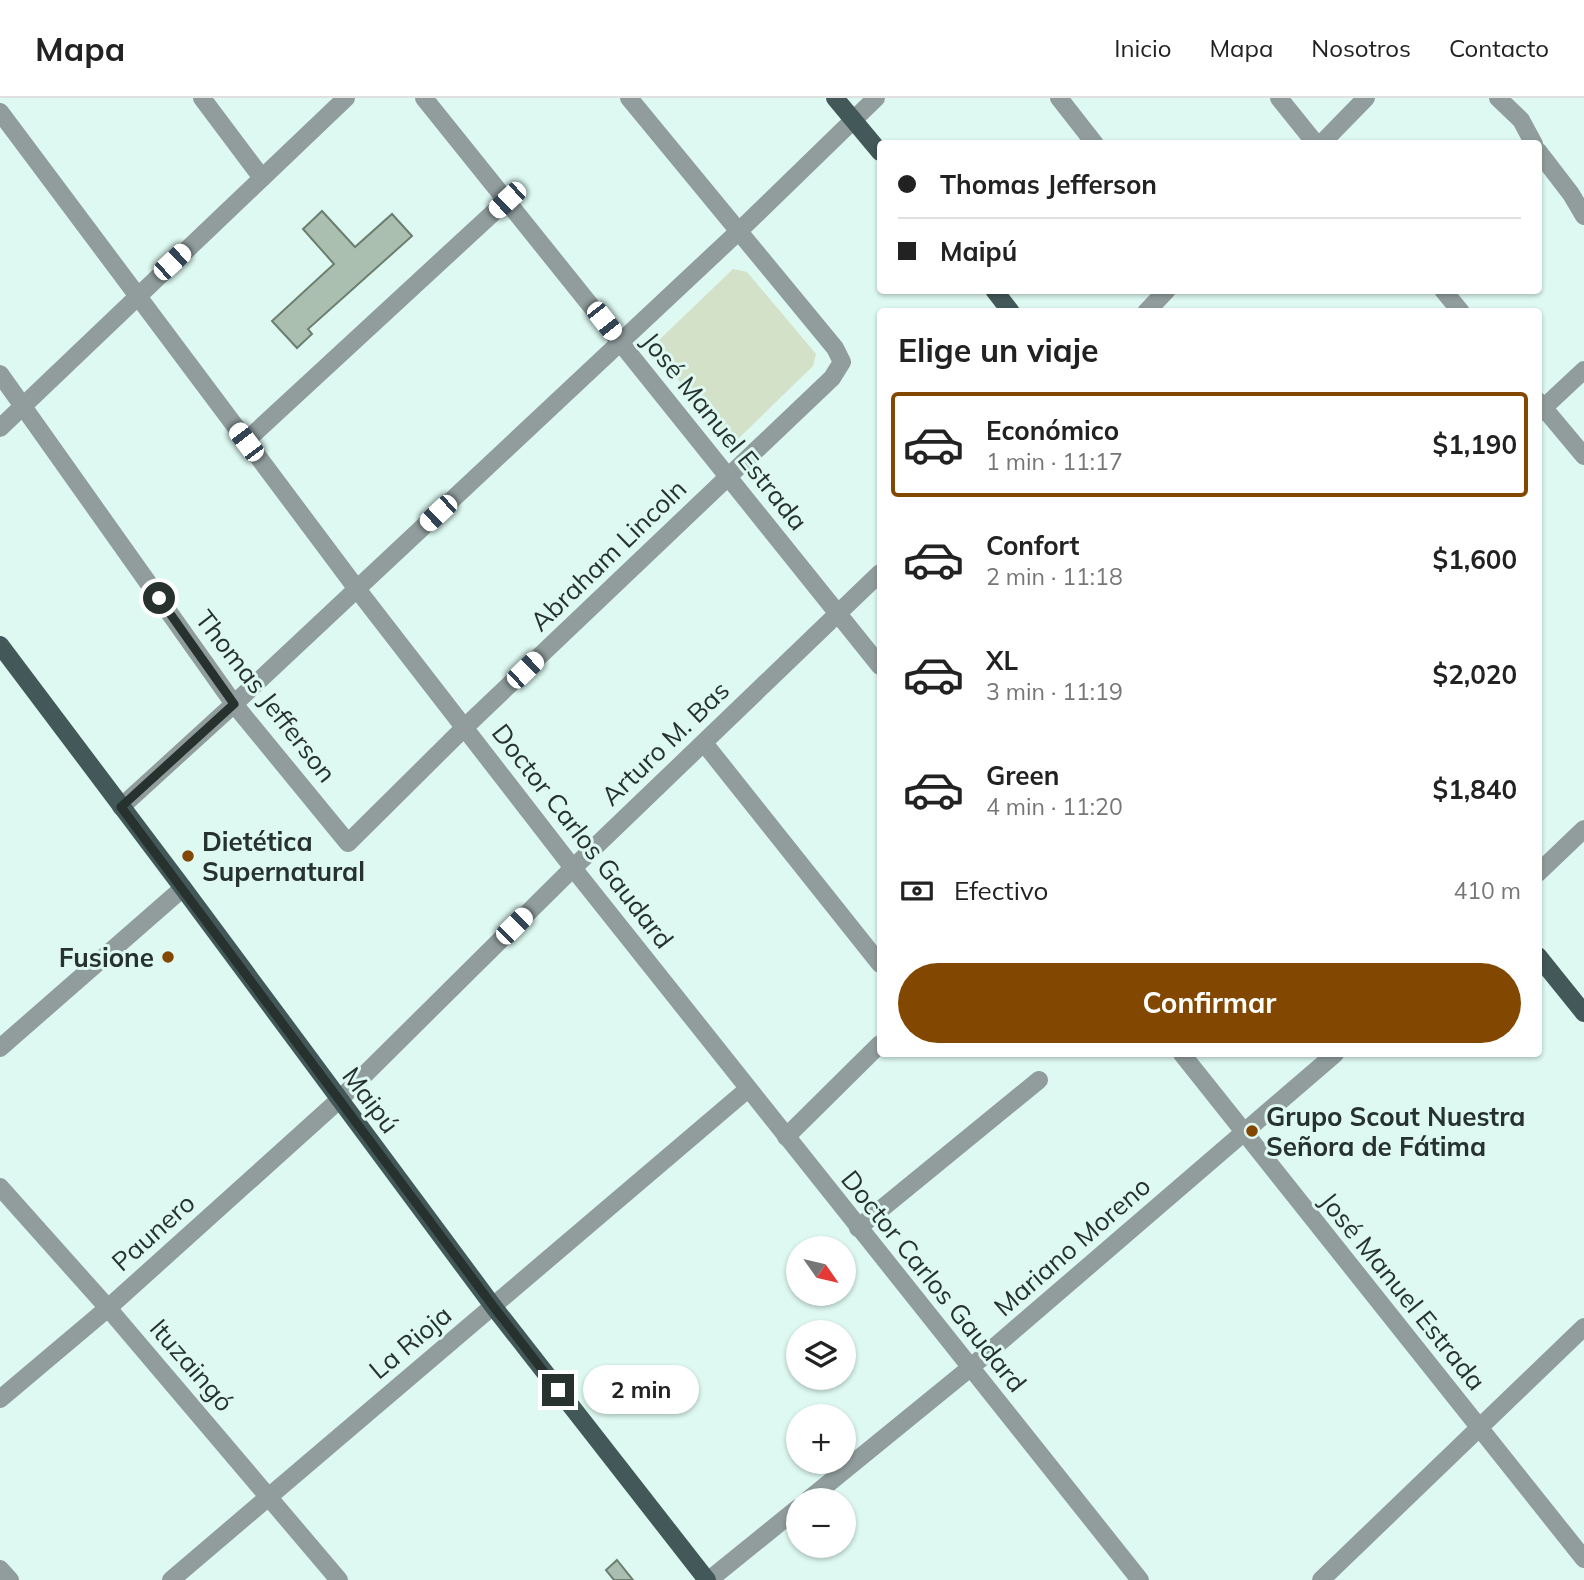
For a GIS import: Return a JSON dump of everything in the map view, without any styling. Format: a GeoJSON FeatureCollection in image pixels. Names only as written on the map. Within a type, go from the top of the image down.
{"type":"FeatureCollection","features":[{"type":"Feature","properties":{"kind":"main road"},"geometry":{"type":"LineString","coordinates":[[835,98],[877,148]]}},
{"type":"Feature","properties":{"kind":"main road"},"geometry":{"type":"LineString","coordinates":[[997,294],[1008,308]]}},
{"type":"Feature","properties":{"kind":"main road","name":"Maipú"},"geometry":{"type":"LineString","coordinates":[[0,645],[493,1306],[708,1580]]}},
{"type":"Feature","properties":{"kind":"main road"},"geometry":{"type":"LineString","coordinates":[[1542,961],[1584,1013]]}},
{"type":"Feature","properties":{"kind":"street"},"geometry":{"type":"LineString","coordinates":[[202,98],[262,178]]}},
{"type":"Feature","properties":{"kind":"street"},"geometry":{"type":"LineString","coordinates":[[0,428],[136,295],[346,98]]}},
{"type":"Feature","properties":{"kind":"street","name":"José Manuel Estrada"},"geometry":{"type":"LineString","coordinates":[[424,98],[877,662]]}},
{"type":"Feature","properties":{"kind":"street"},"geometry":{"type":"LineString","coordinates":[[629,98],[738,231]]}},
{"type":"Feature","properties":{"kind":"street"},"geometry":{"type":"LineString","coordinates":[[121,807],[357,589],[876,98]]}},
{"type":"Feature","properties":{"kind":"street"},"geometry":{"type":"LineString","coordinates":[[1059,98],[1092,140]]}},
{"type":"Feature","properties":{"kind":"street"},"geometry":{"type":"LineString","coordinates":[[1279,98],[1315,140]]}},
{"type":"Feature","properties":{"kind":"street"},"geometry":{"type":"LineString","coordinates":[[1322,140],[1366,98]]}},
{"type":"Feature","properties":{"kind":"street"},"geometry":{"type":"LineString","coordinates":[[1498,98],[1521,120],[1532,140]]}},
{"type":"Feature","properties":{"kind":"street","name":"Doctor Carlos Gaudard"},"geometry":{"type":"LineString","coordinates":[[0,112],[464,728],[858,1228],[1140,1580]]}},
{"type":"Feature","properties":{"kind":"street"},"geometry":{"type":"LineString","coordinates":[[1542,156],[1584,216]]}},
{"type":"Feature","properties":{"kind":"street"},"geometry":{"type":"LineString","coordinates":[[246,442],[507,200]]}},
{"type":"Feature","properties":{"kind":"street","name":"Abraham Lincoln"},"geometry":{"type":"LineString","coordinates":[[348,843],[464,728],[832,378],[842,362],[835,348],[738,231]]}},
{"type":"Feature","properties":{"kind":"street"},"geometry":{"type":"LineString","coordinates":[[1150,308],[1163,294]]}},
{"type":"Feature","properties":{"kind":"street"},"geometry":{"type":"LineString","coordinates":[[1446,294],[1458,308]]}},
{"type":"Feature","properties":{"kind":"street"},"geometry":{"type":"LineString","coordinates":[[1542,405],[1584,370]]}},
{"type":"Feature","properties":{"kind":"street","name":"Thomas Jefferson"},"geometry":{"type":"LineString","coordinates":[[0,374],[234,704],[348,843]]}},
{"type":"Feature","properties":{"kind":"street"},"geometry":{"type":"LineString","coordinates":[[1542,409],[1584,456]]}},
{"type":"Feature","properties":{"kind":"street","name":"Arturo M. Bas"},"geometry":{"type":"LineString","coordinates":[[338,1100],[573,868],[877,576]]}},
{"type":"Feature","properties":{"kind":"street"},"geometry":{"type":"LineString","coordinates":[[704,743],[877,960]]}},
{"type":"Feature","properties":{"kind":"street"},"geometry":{"type":"LineString","coordinates":[[1542,869],[1584,829]]}},
{"type":"Feature","properties":{"kind":"street"},"geometry":{"type":"LineString","coordinates":[[0,1048],[183,888]]}},
{"type":"Feature","properties":{"kind":"street"},"geometry":{"type":"LineString","coordinates":[[786,1137],[877,1047]]}},
{"type":"Feature","properties":{"kind":"street","name":"José Manuel Estrada"},"geometry":{"type":"LineString","coordinates":[[1184,1057],[1584,1559]]}},
{"type":"Feature","properties":{"kind":"street","name":"Mariano Moreno"},"geometry":{"type":"LineString","coordinates":[[823,1488],[971,1368],[1332,1057]]}},
{"type":"Feature","properties":{"kind":"street"},"geometry":{"type":"LineString","coordinates":[[858,1228],[1038,1080]]}},
{"type":"Feature","properties":{"kind":"street","name":"La Rioja"},"geometry":{"type":"LineString","coordinates":[[171,1580],[748,1089]]}},
{"type":"Feature","properties":{"kind":"street","name":"Paunero"},"geometry":{"type":"LineString","coordinates":[[0,1399],[108,1307],[338,1100]]}},
{"type":"Feature","properties":{"kind":"street","name":"Ituzaingó"},"geometry":{"type":"LineString","coordinates":[[0,1188],[108,1307],[339,1580]]}},
{"type":"Feature","properties":{"kind":"street"},"geometry":{"type":"LineString","coordinates":[[1321,1580],[1584,1327]]}},
{"type":"Feature","properties":{"kind":"street"},"geometry":{"type":"LineString","coordinates":[[708,1580],[786,1518]]}},
{"type":"Feature","properties":{"kind":"street"},"geometry":{"type":"LineString","coordinates":[[0,1569],[9,1580]]}},
{"type":"Feature","properties":{"kind":"green space"},"geometry":{"type":"Polygon","coordinates":[[[733,269],[747,272],[816,354],[813,366],[739,438],[728,438],[656,354],[657,342],[733,269]]]}},
{"type":"Feature","properties":{"kind":"building"},"geometry":{"type":"Polygon","coordinates":[[[322,211],[355,247],[392,214],[412,236],[308,329],[312,334],[297,348],[272,321],[334,264],[303,229],[322,211]]]}},
{"type":"Feature","properties":{"kind":"building"},"geometry":{"type":"Polygon","coordinates":[[[617,1560],[633,1580],[614,1580],[606,1570],[617,1560]]]}},
{"type":"Feature","properties":{"kind":"place","name":"Dietética Supernatural"},"geometry":{"type":"Point","coordinates":[188,856]}},
{"type":"Feature","properties":{"kind":"place","name":"Fusione"},"geometry":{"type":"Point","coordinates":[168,957]}},
{"type":"Feature","properties":{"kind":"place","name":"Grupo Scout Nuestra Señora de Fátima"},"geometry":{"type":"Point","coordinates":[1252,1131]}},
{"type":"Feature","properties":{"kind":"route"},"geometry":{"type":"LineString","coordinates":[[159,598],[234,704],[121,807],[558,1390]]}}]}
